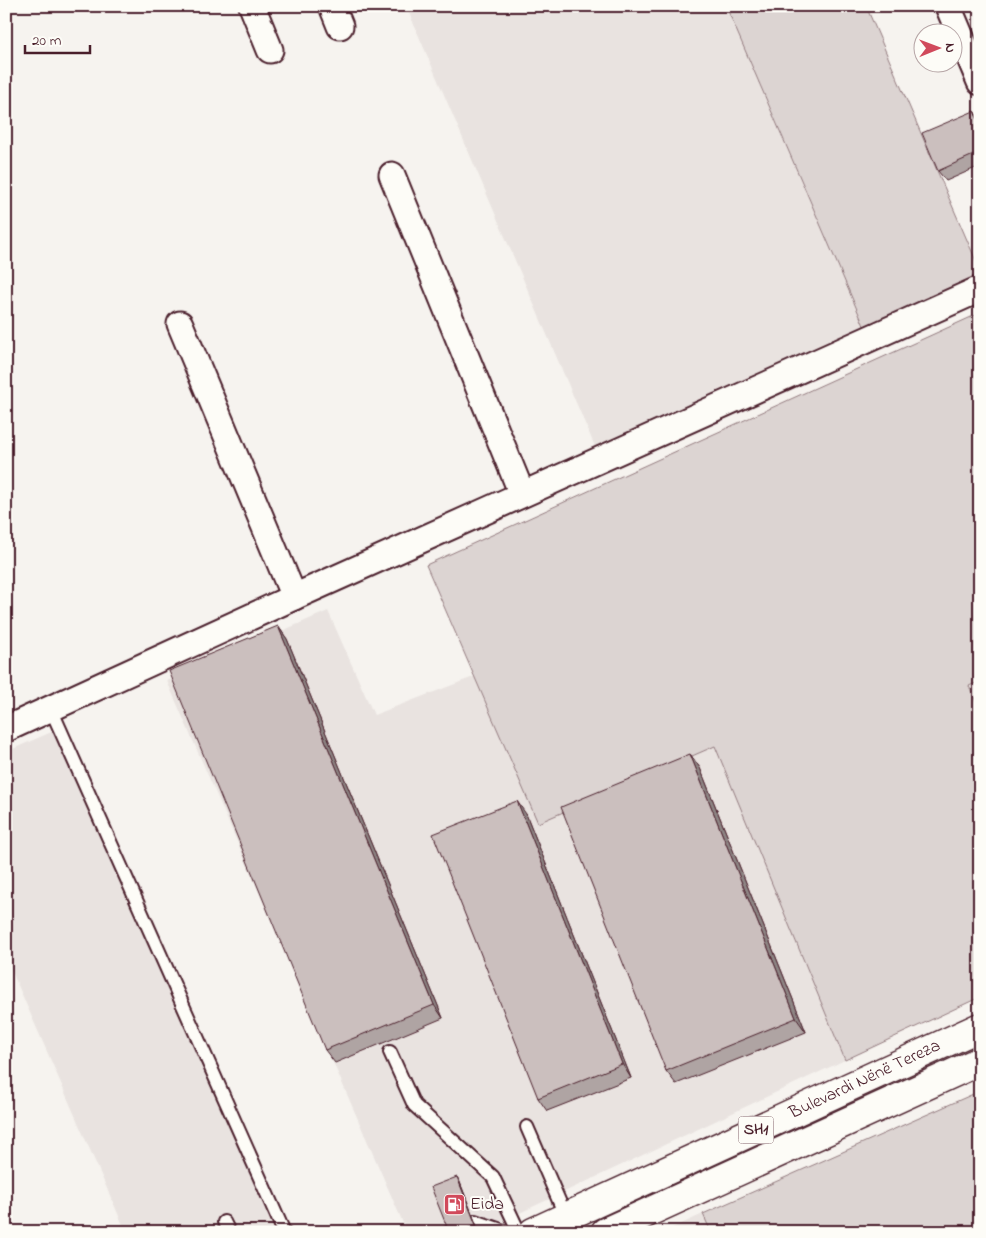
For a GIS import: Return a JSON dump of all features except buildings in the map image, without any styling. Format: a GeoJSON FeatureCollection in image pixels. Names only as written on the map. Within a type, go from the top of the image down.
{"type":"FeatureCollection","features":[{"type":"Feature","properties":{"kind":"main road","name":"Bulevardi Nënë Tereza"},"geometry":{"type":"LineString","coordinates":[[533,1232],[980,1027]]}},
{"type":"Feature","properties":{"kind":"main road","name":"Bulevardi Nënë Tereza"},"geometry":{"type":"LineString","coordinates":[[615,1229],[980,1060]]}},
{"type":"Feature","properties":{"kind":"street"},"geometry":{"type":"LineString","coordinates":[[252,6],[270,50]]}},
{"type":"Feature","properties":{"kind":"street"},"geometry":{"type":"LineString","coordinates":[[948,6],[980,82]]}},
{"type":"Feature","properties":{"kind":"street"},"geometry":{"type":"LineString","coordinates":[[392,175],[522,494]]}},
{"type":"Feature","properties":{"kind":"street"},"geometry":{"type":"LineString","coordinates":[[6,729],[522,494],[980,289]]}},
{"type":"Feature","properties":{"kind":"street"},"geometry":{"type":"LineString","coordinates":[[180,324],[294,597]]}},
{"type":"Feature","properties":{"kind":"lane"},"geometry":{"type":"LineString","coordinates":[[51,709],[284,1232]]}},
{"type":"Feature","properties":{"kind":"lane"},"geometry":{"type":"LineString","coordinates":[[390,1052],[414,1106],[493,1176],[519,1232]]}},
{"type":"Feature","properties":{"kind":"lane"},"geometry":{"type":"LineString","coordinates":[[527,1127],[566,1217]]}},
{"type":"Feature","properties":{"kind":"lane"},"geometry":{"type":"LineString","coordinates":[[449,1232],[475,1220],[506,1232]]}},
{"type":"Feature","properties":{"kind":"shaded area"},"geometry":{"type":"Polygon","coordinates":[[[406,6],[726,6],[865,328],[596,449],[406,6]]]}},
{"type":"Feature","properties":{"kind":"shaded area"},"geometry":{"type":"Polygon","coordinates":[[[726,6],[866,6],[980,270],[980,278],[865,328],[726,6]]]}},
{"type":"Feature","properties":{"kind":"shaded area"},"geometry":{"type":"Polygon","coordinates":[[[980,313],[980,681],[969,686],[980,711],[980,997],[845,1060],[715,746],[538,823],[426,565],[980,313]]]}},
{"type":"Feature","properties":{"kind":"shaded area"},"geometry":{"type":"Polygon","coordinates":[[[328,611],[374,715],[476,676],[539,822],[715,746],[845,1060],[479,1232],[407,1232],[167,681],[328,611]]]}},
{"type":"Feature","properties":{"kind":"shaded area"},"geometry":{"type":"Polygon","coordinates":[[[980,681],[980,711],[969,686],[980,681]]]}},
{"type":"Feature","properties":{"kind":"shaded area"},"geometry":{"type":"Polygon","coordinates":[[[56,730],[275,1232],[126,1232],[6,958],[6,752],[56,730]]]}},
{"type":"Feature","properties":{"kind":"shaded area"},"geometry":{"type":"Polygon","coordinates":[[[980,1091],[980,1232],[711,1232],[703,1214],[980,1091]]]}},
{"type":"Feature","properties":{"kind":"shaded area"},"geometry":{"type":"Polygon","coordinates":[[[703,1214],[711,1232],[664,1232],[703,1214]]]}},
{"type":"Feature","properties":{"kind":"place","name":"Eida"},"geometry":{"type":"Point","coordinates":[454,1205]}}]}
